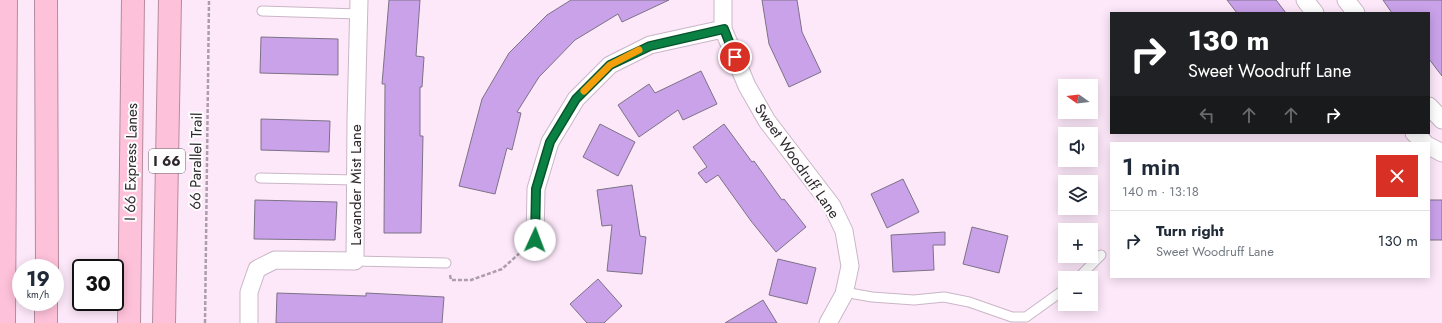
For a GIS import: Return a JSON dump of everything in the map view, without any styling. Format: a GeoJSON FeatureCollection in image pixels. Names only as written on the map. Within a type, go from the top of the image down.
{"type":"FeatureCollection","features":[{"type":"Feature","properties":{"kind":"highway"},"geometry":{"type":"LineString","coordinates":[[4,323],[6,0]]}},
{"type":"Feature","properties":{"kind":"highway"},"geometry":{"type":"LineString","coordinates":[[46,0],[47,259]]}},
{"type":"Feature","properties":{"kind":"highway","name":"I 66 Express Lanes"},"geometry":{"type":"LineString","coordinates":[[129,323],[133,0]]}},
{"type":"Feature","properties":{"kind":"highway","name":"I 66"},"geometry":{"type":"LineString","coordinates":[[164,323],[170,0]]}},
{"type":"Feature","properties":{"kind":"highway"},"geometry":{"type":"LineString","coordinates":[[46,311],[46,323]]}},
{"type":"Feature","properties":{"kind":"street","name":"Sweet Woodruff Lane"},"geometry":{"type":"LineString","coordinates":[[723,0],[724,29],[747,86],[767,121],[832,206],[844,231],[850,266],[844,292],[828,323]]}},
{"type":"Feature","properties":{"kind":"street"},"geometry":{"type":"LineString","coordinates":[[1305,0],[1314,12]]}},
{"type":"Feature","properties":{"kind":"street"},"geometry":{"type":"LineString","coordinates":[[1346,0],[1355,12]]}},
{"type":"Feature","properties":{"kind":"street","name":"Lavander Mist Lane"},"geometry":{"type":"LineString","coordinates":[[249,323],[249,292],[257,269],[275,260],[355,261],[356,120],[359,7]]}},
{"type":"Feature","properties":{"kind":"street"},"geometry":{"type":"LineString","coordinates":[[535,240],[536,189],[550,142],[576,99],[610,65],[650,46],[724,29]]}},
{"type":"Feature","properties":{"kind":"street"},"geometry":{"type":"LineString","coordinates":[[1430,107],[1442,120]]}},
{"type":"Feature","properties":{"kind":"street"},"geometry":{"type":"LineString","coordinates":[[1415,134],[1424,142]]}},
{"type":"Feature","properties":{"kind":"street"},"geometry":{"type":"LineString","coordinates":[[1430,147],[1442,153]]}},
{"type":"Feature","properties":{"kind":"lane"},"geometry":{"type":"LineString","coordinates":[[262,11],[359,7]]}},
{"type":"Feature","properties":{"kind":"lane"},"geometry":{"type":"LineString","coordinates":[[260,178],[356,180]]}},
{"type":"Feature","properties":{"kind":"lane"},"geometry":{"type":"LineString","coordinates":[[1085,271],[1102,255]]}},
{"type":"Feature","properties":{"kind":"lane"},"geometry":{"type":"LineString","coordinates":[[355,261],[446,263]]}},
{"type":"Feature","properties":{"kind":"lane"},"geometry":{"type":"LineString","coordinates":[[844,292],[872,298],[914,300],[944,297],[969,302],[1012,317],[1026,318],[1058,294]]}},
{"type":"Feature","properties":{"kind":"path","name":"66 Parallel Trail"},"geometry":{"type":"LineString","coordinates":[[205,323],[209,0]]}},
{"type":"Feature","properties":{"kind":"path"},"geometry":{"type":"LineString","coordinates":[[446,263],[451,280],[471,280],[502,269],[535,240]]}},
{"type":"Feature","properties":{"kind":"building"},"geometry":{"type":"Polygon","coordinates":[[[389,0],[420,0],[416,56],[424,57],[422,87],[420,87],[420,136],[423,136],[421,233],[384,233],[385,84],[382,84],[389,0]]]}},
{"type":"Feature","properties":{"kind":"building"},"geometry":{"type":"Polygon","coordinates":[[[571,0],[669,0],[622,22],[618,14],[575,40],[539,77],[517,112],[521,113],[512,150],[507,148],[495,194],[459,186],[482,99],[509,53],[547,15],[571,0]]]}},
{"type":"Feature","properties":{"kind":"building"},"geometry":{"type":"Polygon","coordinates":[[[762,0],[797,0],[802,32],[821,72],[789,87],[769,44],[762,0]]]}},
{"type":"Feature","properties":{"kind":"building"},"geometry":{"type":"Polygon","coordinates":[[[1227,0],[1276,0],[1285,12],[1236,12],[1227,0]]]}},
{"type":"Feature","properties":{"kind":"building"},"geometry":{"type":"Polygon","coordinates":[[[1383,0],[1442,0],[1442,76],[1430,60],[1430,12],[1391,12],[1383,0]]]}},
{"type":"Feature","properties":{"kind":"building"},"geometry":{"type":"Polygon","coordinates":[[[261,37],[338,39],[338,75],[260,73],[261,37]]]}},
{"type":"Feature","properties":{"kind":"building"},"geometry":{"type":"Polygon","coordinates":[[[701,71],[717,104],[683,120],[678,110],[639,137],[618,105],[649,84],[655,93],[701,71]]]}},
{"type":"Feature","properties":{"kind":"building"},"geometry":{"type":"Polygon","coordinates":[[[261,119],[330,121],[329,152],[261,150],[261,119]]]}},
{"type":"Feature","properties":{"kind":"building"},"geometry":{"type":"Polygon","coordinates":[[[600,124],[635,142],[618,176],[583,157],[600,124]]]}},
{"type":"Feature","properties":{"kind":"building"},"geometry":{"type":"Polygon","coordinates":[[[724,124],[752,162],[754,161],[782,200],[784,199],[806,227],[776,252],[751,221],[718,175],[706,183],[698,173],[707,167],[693,147],[724,124]]]}},
{"type":"Feature","properties":{"kind":"building"},"geometry":{"type":"Polygon","coordinates":[[[903,179],[919,212],[887,228],[871,194],[903,179]]]}},
{"type":"Feature","properties":{"kind":"building"},"geometry":{"type":"Polygon","coordinates":[[[632,185],[640,236],[646,237],[642,274],[607,271],[612,225],[602,226],[597,190],[632,185]]]}},
{"type":"Feature","properties":{"kind":"building"},"geometry":{"type":"Polygon","coordinates":[[[255,200],[337,202],[335,240],[254,239],[255,200]]]}},
{"type":"Feature","properties":{"kind":"building"},"geometry":{"type":"Polygon","coordinates":[[[1430,200],[1442,200],[1442,240],[1430,240],[1430,200]]]}},
{"type":"Feature","properties":{"kind":"building"},"geometry":{"type":"Polygon","coordinates":[[[972,227],[1008,236],[999,273],[963,264],[972,227]]]}},
{"type":"Feature","properties":{"kind":"building"},"geometry":{"type":"Polygon","coordinates":[[[945,232],[945,245],[933,245],[934,270],[893,272],[891,235],[945,232]]]}},
{"type":"Feature","properties":{"kind":"building"},"geometry":{"type":"Polygon","coordinates":[[[778,259],[816,268],[807,304],[769,295],[778,259]]]}},
{"type":"Feature","properties":{"kind":"building"},"geometry":{"type":"Polygon","coordinates":[[[598,279],[622,306],[604,323],[587,323],[570,304],[598,279]]]}},
{"type":"Feature","properties":{"kind":"building"},"geometry":{"type":"Polygon","coordinates":[[[277,293],[366,296],[366,293],[444,297],[442,323],[276,323],[277,293]]]}},
{"type":"Feature","properties":{"kind":"building"},"geometry":{"type":"Polygon","coordinates":[[[763,300],[777,323],[725,323],[763,300]]]}},
{"type":"Feature","properties":{"kind":"slow traffic"},"geometry":{"type":"LineString","coordinates":[[584,91],[610,65],[639,50]]}},
{"type":"Feature","properties":{"kind":"route"},"geometry":{"type":"LineString","coordinates":[[535,240],[536,189],[550,142],[576,99],[610,65],[650,46],[724,29],[735,57]]}}]}
